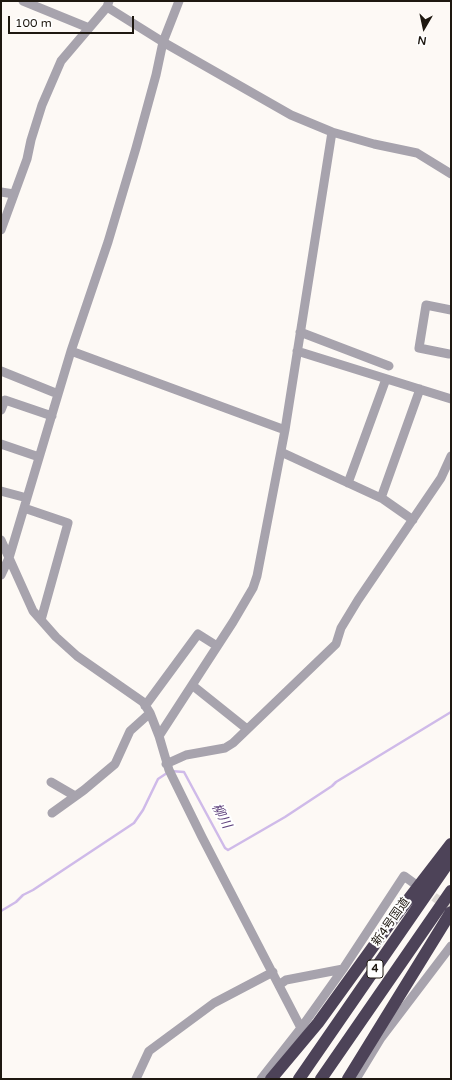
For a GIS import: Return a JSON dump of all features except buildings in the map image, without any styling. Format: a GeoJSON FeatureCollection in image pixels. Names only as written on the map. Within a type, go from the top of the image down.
{"type":"FeatureCollection","features":[{"type":"Feature","properties":{"kind":"highway"},"geometry":{"type":"LineString","coordinates":[[271,1079],[318,1023],[391,922],[451,844]]}},
{"type":"Feature","properties":{"kind":"highway","name":"新4号国道"},"geometry":{"type":"LineString","coordinates":[[299,1079],[451,859]]}},
{"type":"Feature","properties":{"kind":"highway","name":"4"},"geometry":{"type":"LineString","coordinates":[[321,1079],[451,891]]}},
{"type":"Feature","properties":{"kind":"highway"},"geometry":{"type":"LineString","coordinates":[[348,1079],[451,912]]}},
{"type":"Feature","properties":{"kind":"street"},"geometry":{"type":"LineString","coordinates":[[23,1],[89,28]]}},
{"type":"Feature","properties":{"kind":"street"},"geometry":{"type":"LineString","coordinates":[[1,575],[9,558],[71,351],[108,242],[156,75],[162,42],[179,1]]}},
{"type":"Feature","properties":{"kind":"street"},"geometry":{"type":"LineString","coordinates":[[1,230],[27,159],[42,104],[61,61],[108,4],[162,42],[291,115],[332,132],[374,144],[418,153],[451,174]]}},
{"type":"Feature","properties":{"kind":"street"},"geometry":{"type":"LineString","coordinates":[[159,736],[253,588],[257,576],[285,430],[332,132]]}},
{"type":"Feature","properties":{"kind":"street"},"geometry":{"type":"LineString","coordinates":[[1,192],[14,194]]}},
{"type":"Feature","properties":{"kind":"street"},"geometry":{"type":"LineString","coordinates":[[451,310],[426,305],[419,348],[451,354]]}},
{"type":"Feature","properties":{"kind":"street"},"geometry":{"type":"LineString","coordinates":[[300,332],[389,366]]}},
{"type":"Feature","properties":{"kind":"street"},"geometry":{"type":"LineString","coordinates":[[71,351],[285,430]]}},
{"type":"Feature","properties":{"kind":"street"},"geometry":{"type":"LineString","coordinates":[[297,351],[451,399]]}},
{"type":"Feature","properties":{"kind":"street"},"geometry":{"type":"LineString","coordinates":[[1,371],[58,394]]}},
{"type":"Feature","properties":{"kind":"street"},"geometry":{"type":"LineString","coordinates":[[348,483],[386,379]]}},
{"type":"Feature","properties":{"kind":"street"},"geometry":{"type":"LineString","coordinates":[[381,498],[420,390]]}},
{"type":"Feature","properties":{"kind":"street"},"geometry":{"type":"LineString","coordinates":[[1,410],[5,400],[52,416]]}},
{"type":"Feature","properties":{"kind":"street"},"geometry":{"type":"LineString","coordinates":[[1,444],[39,457]]}},
{"type":"Feature","properties":{"kind":"street"},"geometry":{"type":"LineString","coordinates":[[281,452],[381,498],[413,520]]}},
{"type":"Feature","properties":{"kind":"street"},"geometry":{"type":"LineString","coordinates":[[166,764],[186,756],[225,748],[233,743],[336,644],[341,628],[358,600],[441,478],[451,456]]}},
{"type":"Feature","properties":{"kind":"street"},"geometry":{"type":"LineString","coordinates":[[1,490],[27,498]]}},
{"type":"Feature","properties":{"kind":"street"},"geometry":{"type":"LineString","coordinates":[[24,508],[68,523],[41,620]]}},
{"type":"Feature","properties":{"kind":"street"},"geometry":{"type":"LineString","coordinates":[[1,540],[33,611],[56,637],[77,656],[143,702],[159,736],[166,764],[301,1028]]}},
{"type":"Feature","properties":{"kind":"street"},"geometry":{"type":"LineString","coordinates":[[52,814],[114,764],[130,730],[147,710],[198,634],[217,646]]}},
{"type":"Feature","properties":{"kind":"street"},"geometry":{"type":"LineString","coordinates":[[192,685],[247,729]]}},
{"type":"Feature","properties":{"kind":"street"},"geometry":{"type":"LineString","coordinates":[[51,782],[75,796]]}},
{"type":"Feature","properties":{"kind":"street"},"geometry":{"type":"LineString","coordinates":[[261,1079],[301,1028],[344,969],[404,876],[415,884]]}},
{"type":"Feature","properties":{"kind":"street"},"geometry":{"type":"LineString","coordinates":[[356,1079],[381,1038],[451,946]]}},
{"type":"Feature","properties":{"kind":"street"},"geometry":{"type":"LineString","coordinates":[[280,985],[286,980],[344,969]]}},
{"type":"Feature","properties":{"kind":"street"},"geometry":{"type":"LineString","coordinates":[[136,1079],[149,1051],[214,1003],[273,972]]}},
{"type":"Feature","properties":{"kind":"waterway","name":"柳川"},"geometry":{"type":"LineString","coordinates":[[1,911],[16,902],[23,895],[33,890],[134,823],[143,810],[158,779],[170,771],[184,772],[225,848],[228,850],[285,817],[336,782],[451,712]]}},
{"type":"Feature","properties":{"kind":"tunnel"},"geometry":{"type":"LineString","coordinates":[[423,889],[451,909]]}}]}
